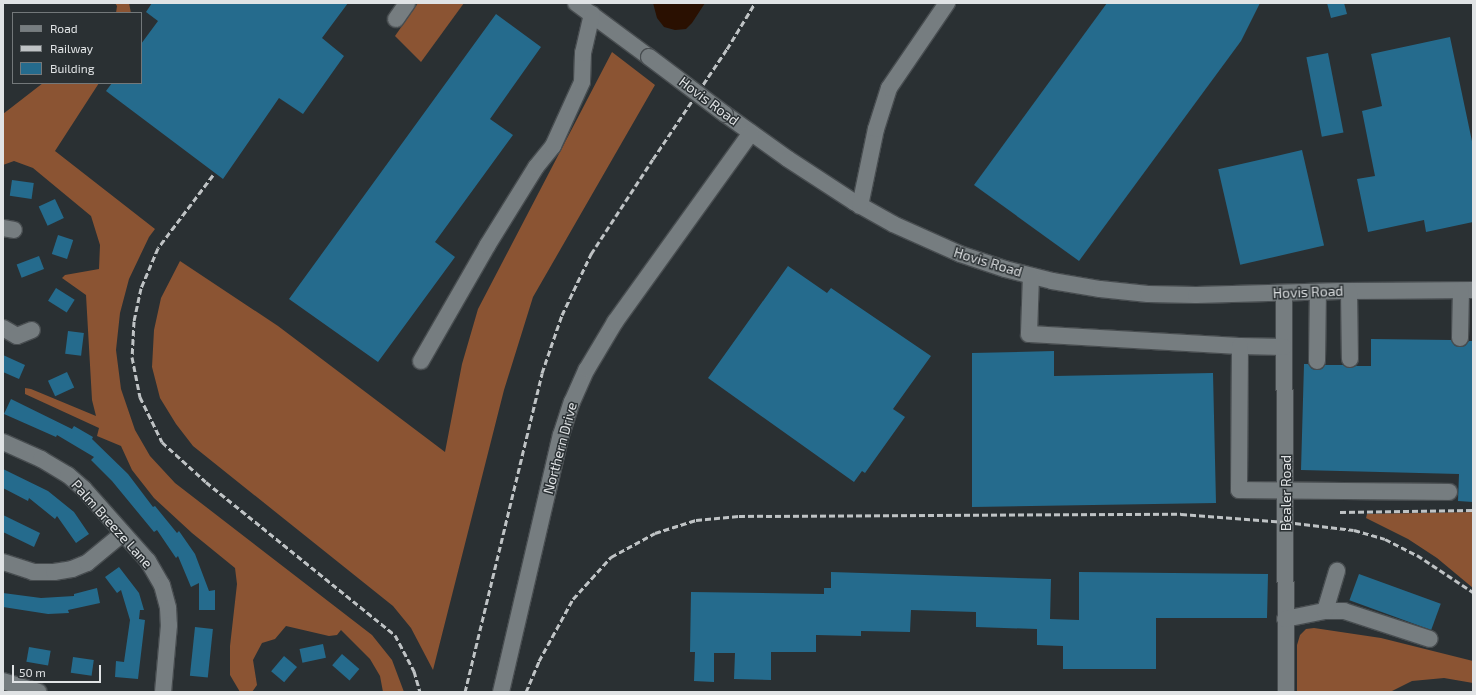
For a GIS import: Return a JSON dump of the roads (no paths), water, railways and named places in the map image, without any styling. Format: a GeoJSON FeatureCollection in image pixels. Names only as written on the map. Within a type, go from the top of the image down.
{"type":"FeatureCollection","features":[{"type":"Feature","properties":{"kind":"street"},"geometry":{"type":"LineString","coordinates":[[396,19],[407,3]]}},
{"type":"Feature","properties":{"kind":"street","name":"Hovis Road"},"geometry":{"type":"LineString","coordinates":[[576,3],[751,133],[860,206],[933,244],[960,254],[1031,276],[1100,289],[1148,294],[1196,295],[1349,291],[1467,291]]}},
{"type":"Feature","properties":{"kind":"street"},"geometry":{"type":"LineString","coordinates":[[860,206],[876,129],[888,88],[947,3]]}},
{"type":"Feature","properties":{"kind":"street"},"geometry":{"type":"LineString","coordinates":[[420,361],[487,246],[536,167],[553,146],[582,82],[583,53],[592,14]]}},
{"type":"Feature","properties":{"kind":"street","name":"Northern Drive"},"geometry":{"type":"LineString","coordinates":[[501,692],[561,435],[572,402],[587,369],[615,322],[751,133]]}},
{"type":"Feature","properties":{"kind":"street"},"geometry":{"type":"LineString","coordinates":[[1031,276],[1029,334],[1073,338],[1284,347]]}},
{"type":"Feature","properties":{"kind":"street"},"geometry":{"type":"LineString","coordinates":[[1349,291],[1350,359]]}},
{"type":"Feature","properties":{"kind":"street"},"geometry":{"type":"LineString","coordinates":[[1460,338],[1467,291]]}},
{"type":"Feature","properties":{"kind":"street"},"geometry":{"type":"LineString","coordinates":[[1317,361],[1318,292]]}},
{"type":"Feature","properties":{"kind":"street","name":"Bealer Road"},"geometry":{"type":"LineString","coordinates":[[1284,293],[1286,692]]}},
{"type":"Feature","properties":{"kind":"street"},"geometry":{"type":"LineString","coordinates":[[3,328],[17,336],[32,330]]}},
{"type":"Feature","properties":{"kind":"street"},"geometry":{"type":"LineString","coordinates":[[1240,346],[1239,490],[1449,492]]}},
{"type":"Feature","properties":{"kind":"street","name":"Palm Breeze Lane"},"geometry":{"type":"LineString","coordinates":[[3,442],[41,459],[68,475],[84,489],[122,534],[148,561],[162,584],[168,608],[169,625],[163,692]]}},
{"type":"Feature","properties":{"kind":"street"},"geometry":{"type":"LineString","coordinates":[[3,562],[33,572],[54,572],[72,569],[87,563],[122,534]]}},
{"type":"Feature","properties":{"kind":"street"},"geometry":{"type":"LineString","coordinates":[[1325,611],[1337,571]]}},
{"type":"Feature","properties":{"kind":"street"},"geometry":{"type":"LineString","coordinates":[[1285,620],[1325,611],[1344,611],[1430,639]]}},
{"type":"Feature","properties":{"kind":"street"},"geometry":{"type":"LineString","coordinates":[[3,681],[38,692]]}},
{"type":"Feature","properties":{"kind":"railway"},"geometry":{"type":"LineString","coordinates":[[465,692],[542,373],[562,315],[591,254],[727,49],[755,3]]}},
{"type":"Feature","properties":{"kind":"railway"},"geometry":{"type":"LineString","coordinates":[[213,175],[158,248],[141,288],[134,321],[132,357],[140,397],[162,442],[206,482],[395,635],[414,671],[420,692]]}},
{"type":"Feature","properties":{"kind":"railway"},"geometry":{"type":"LineString","coordinates":[[1340,512],[1473,510]]}},
{"type":"Feature","properties":{"kind":"railway"},"geometry":{"type":"LineString","coordinates":[[526,692],[539,661],[573,599],[611,557],[655,533],[696,520],[739,516],[1181,514],[1286,522],[1354,530],[1385,539],[1417,555],[1473,592]]}}]}
